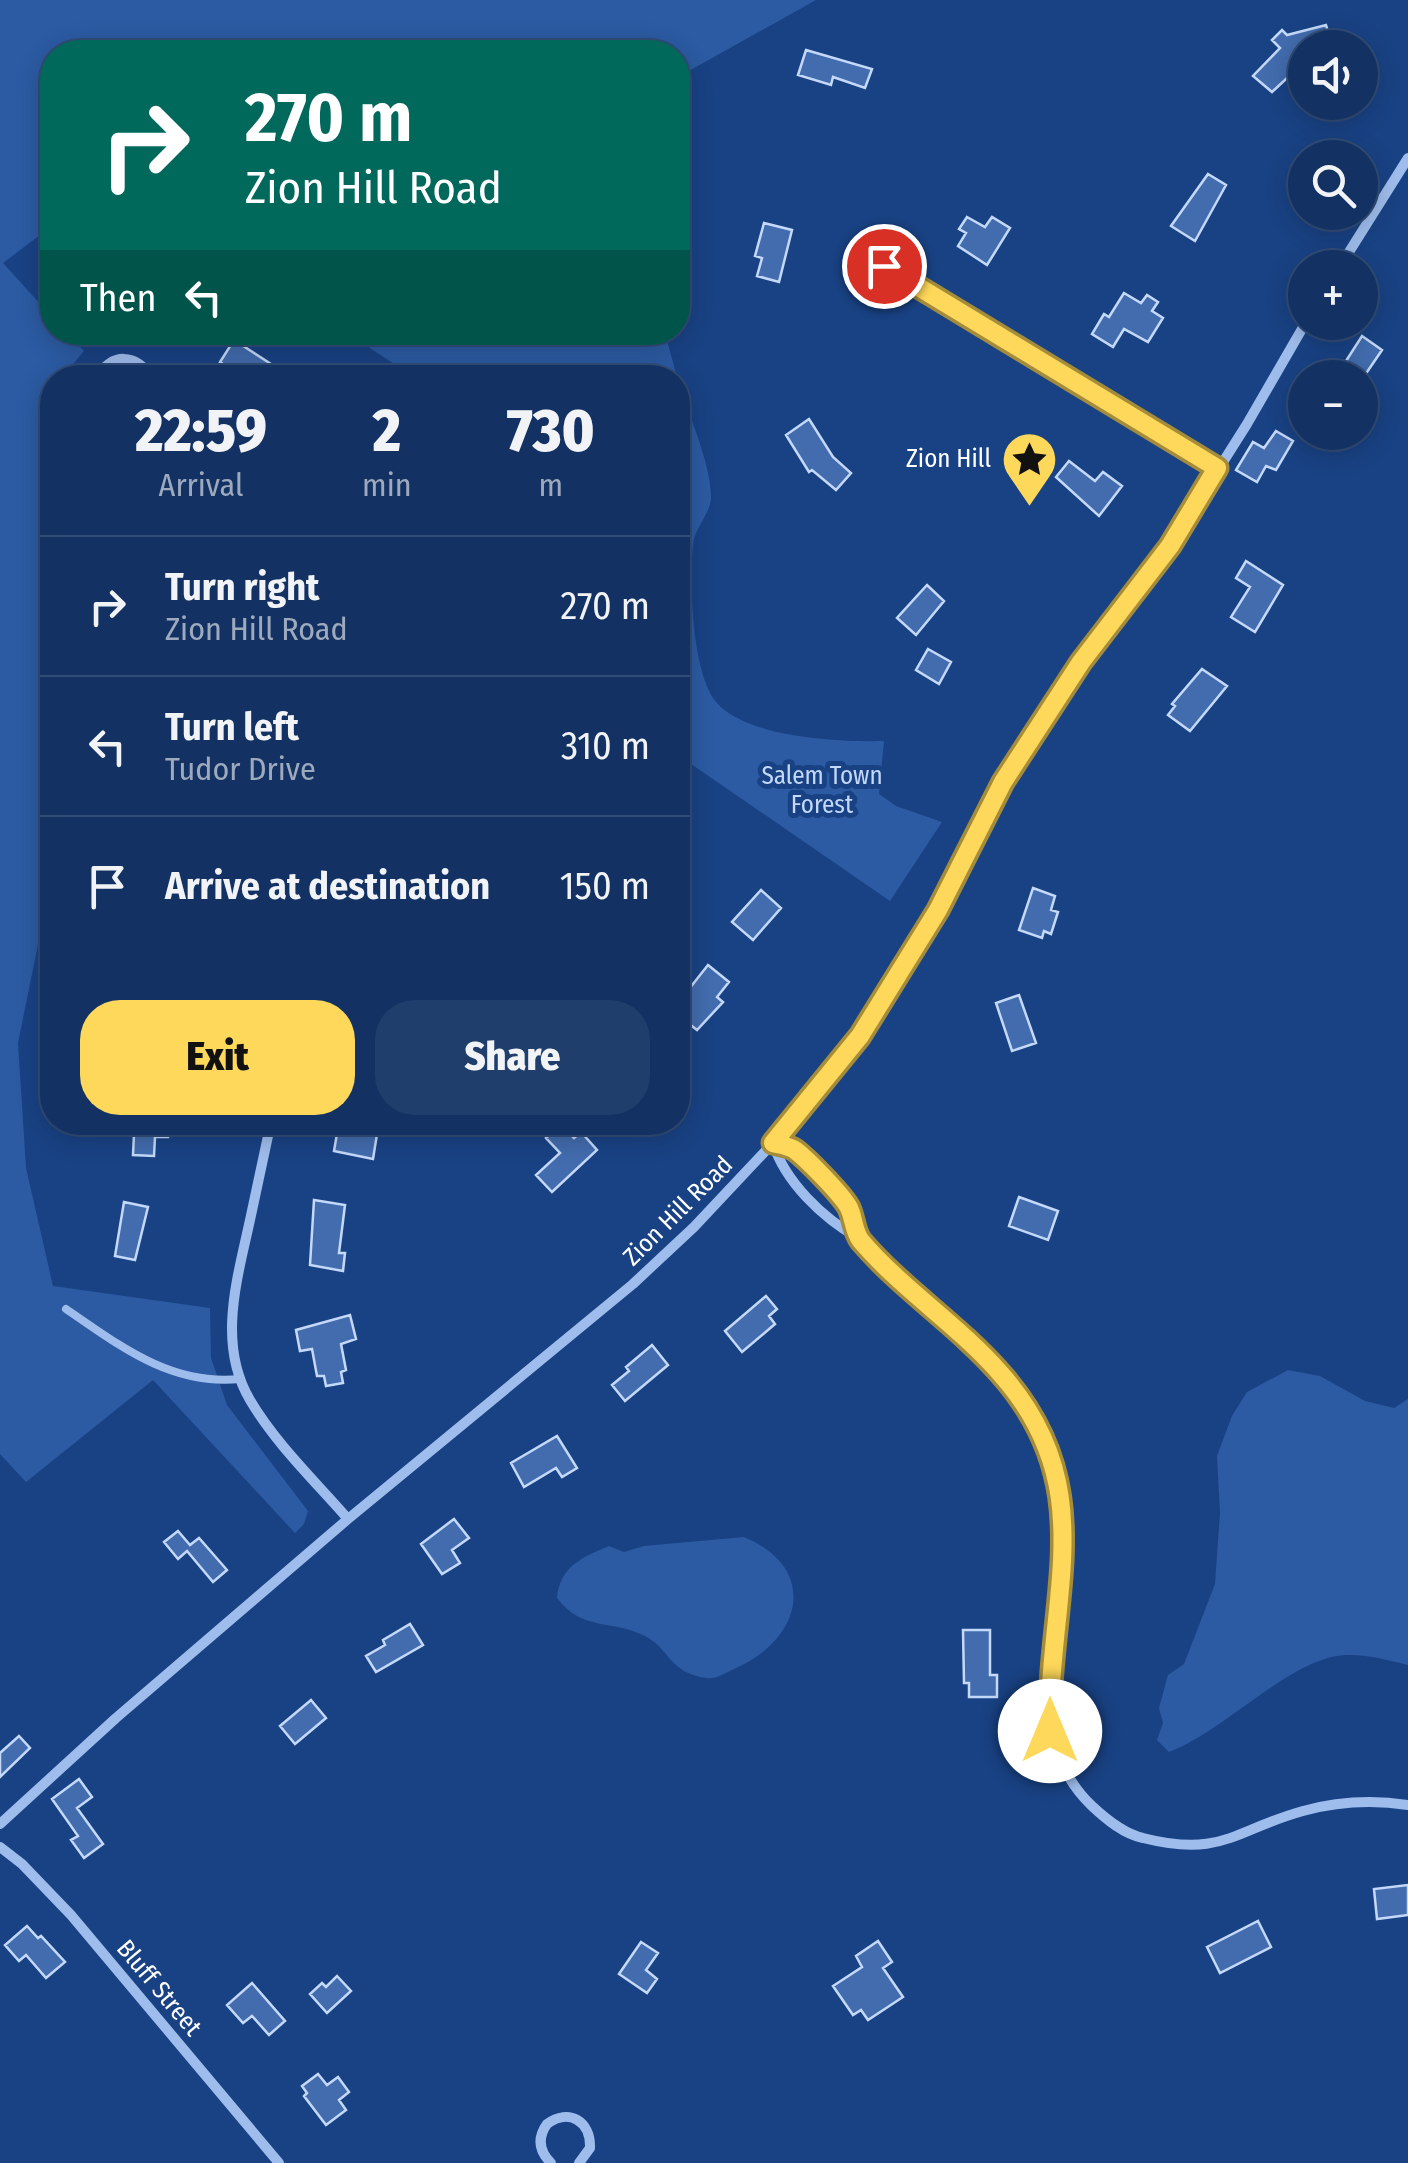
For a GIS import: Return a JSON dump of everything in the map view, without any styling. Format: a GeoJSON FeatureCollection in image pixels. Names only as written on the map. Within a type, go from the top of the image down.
{"type":"FeatureCollection","features":[{"type":"Feature","properties":{"kind":"street"},"geometry":{"type":"LineString","coordinates":[[1350,250],[1408,158]]}},
{"type":"Feature","properties":{"kind":"street"},"geometry":{"type":"LineString","coordinates":[[884,266],[1217,468]]}},
{"type":"Feature","properties":{"kind":"street","name":"Zion Hill Road"},"geometry":{"type":"LineString","coordinates":[[0,1824],[116,1718],[348,1519],[644,1274],[773,1143],[860,1036],[938,910],[1003,782],[1081,662],[1170,546],[1296,340]]}},
{"type":"Feature","properties":{"kind":"street"},"geometry":{"type":"LineString","coordinates":[[106,365],[126,358],[143,365]]}},
{"type":"Feature","properties":{"kind":"street"},"geometry":{"type":"LineString","coordinates":[[268,1135],[236,1283],[232,1351],[250,1400],[273,1433],[348,1519]]}},
{"type":"Feature","properties":{"kind":"street"},"geometry":{"type":"LineString","coordinates":[[773,1143],[779,1164],[832,1223],[858,1238],[999,1372],[1021,1399],[1050,1452],[1064,1514],[1064,1550],[1049,1692],[1050,1731],[1071,1784],[1090,1804],[1136,1837],[1192,1847],[1215,1844],[1302,1811],[1351,1803],[1408,1805]]}},
{"type":"Feature","properties":{"kind":"street"},"geometry":{"type":"LineString","coordinates":[[773,1143],[793,1149],[848,1206],[858,1238]]}},
{"type":"Feature","properties":{"kind":"street","name":"Bluff Street"},"geometry":{"type":"LineString","coordinates":[[0,1848],[22,1864],[71,1914],[279,2163]]}},
{"type":"Feature","properties":{"kind":"street"},"geometry":{"type":"LineString","coordinates":[[544,2161],[540,2140],[547,2124],[554,2118],[572,2117],[585,2125],[591,2140],[580,2163]]}},
{"type":"Feature","properties":{"kind":"lane"},"geometry":{"type":"LineString","coordinates":[[66,1309],[153,1365],[204,1380],[240,1380]]}},
{"type":"Feature","properties":{"kind":"green space"},"geometry":{"type":"Polygon","coordinates":[[[0,0],[816,0],[690,70],[690,40],[40,40],[40,235],[3,263],[40,304],[40,345],[78,345],[84,351],[73,365],[40,365],[40,935],[18,1043],[26,1168],[53,1286],[210,1308],[211,1358],[227,1405],[308,1511],[304,1524],[295,1533],[153,1380],[26,1482],[0,1454],[0,0]]]}},
{"type":"Feature","properties":{"kind":"green space"},"geometry":{"type":"Polygon","coordinates":[[[365,345],[668,345],[674,365],[396,365],[365,345]]]}},
{"type":"Feature","properties":{"kind":"green space","name":"Salem Town Forest"},"geometry":{"type":"Polygon","coordinates":[[[690,415],[710,482],[711,502],[694,539],[692,561],[694,626],[708,688],[730,714],[771,730],[819,739],[884,741],[879,794],[896,806],[942,822],[890,901],[690,763],[690,415]]]}},
{"type":"Feature","properties":{"kind":"green space"},"geometry":{"type":"Polygon","coordinates":[[[1288,1370],[1320,1376],[1365,1401],[1394,1408],[1408,1399],[1408,1665],[1362,1655],[1325,1659],[1281,1681],[1213,1728],[1169,1752],[1157,1740],[1163,1723],[1159,1708],[1168,1675],[1184,1664],[1215,1584],[1220,1513],[1217,1456],[1232,1416],[1247,1392],[1288,1370]]]}},
{"type":"Feature","properties":{"kind":"green space"},"geometry":{"type":"Polygon","coordinates":[[[744,1537],[768,1551],[784,1567],[792,1585],[793,1604],[775,1641],[757,1656],[716,1677],[684,1671],[645,1636],[577,1616],[557,1598],[568,1570],[609,1546],[624,1552],[644,1546],[744,1537]]]}},
{"type":"Feature","properties":{"kind":"building"},"geometry":{"type":"Polygon","coordinates":[[[1282,30],[1287,35],[1288,77],[1272,92],[1253,76],[1280,48],[1272,40],[1282,30]]]}},
{"type":"Feature","properties":{"kind":"building"},"geometry":{"type":"Polygon","coordinates":[[[806,50],[872,69],[865,88],[833,77],[831,85],[798,75],[806,50]]]}},
{"type":"Feature","properties":{"kind":"building"},"geometry":{"type":"Polygon","coordinates":[[[1208,174],[1226,185],[1195,241],[1171,226],[1208,174]]]}},
{"type":"Feature","properties":{"kind":"building"},"geometry":{"type":"Polygon","coordinates":[[[967,217],[985,227],[992,217],[1010,228],[987,265],[958,246],[966,233],[959,229],[967,217]]]}},
{"type":"Feature","properties":{"kind":"building"},"geometry":{"type":"Polygon","coordinates":[[[764,223],[792,230],[779,282],[757,276],[762,258],[755,256],[764,223]]]}},
{"type":"Feature","properties":{"kind":"building"},"geometry":{"type":"Polygon","coordinates":[[[1124,293],[1141,303],[1147,295],[1158,302],[1152,311],[1163,318],[1148,342],[1124,329],[1113,347],[1092,334],[1124,293]]]}},
{"type":"Feature","properties":{"kind":"building"},"geometry":{"type":"Polygon","coordinates":[[[1359,340],[1368,340],[1382,350],[1375,360],[1347,360],[1359,340]]]}},
{"type":"Feature","properties":{"kind":"building"},"geometry":{"type":"Polygon","coordinates":[[[231,345],[242,345],[272,365],[225,365],[220,362],[231,345]]]}},
{"type":"Feature","properties":{"kind":"building"},"geometry":{"type":"Polygon","coordinates":[[[809,419],[833,457],[851,473],[836,490],[812,470],[809,472],[786,435],[809,419]]]}},
{"type":"Feature","properties":{"kind":"building"},"geometry":{"type":"Polygon","coordinates":[[[1276,431],[1288,438],[1288,450],[1276,470],[1266,466],[1257,482],[1236,470],[1253,442],[1264,448],[1276,431]]]}},
{"type":"Feature","properties":{"kind":"building"},"geometry":{"type":"Polygon","coordinates":[[[1069,461],[1095,481],[1103,472],[1122,486],[1099,516],[1056,477],[1069,461]]]}},
{"type":"Feature","properties":{"kind":"building"},"geometry":{"type":"Polygon","coordinates":[[[1246,561],[1283,585],[1255,632],[1231,617],[1250,587],[1236,578],[1246,561]]]}},
{"type":"Feature","properties":{"kind":"building"},"geometry":{"type":"Polygon","coordinates":[[[927,585],[944,601],[916,635],[897,618],[927,585]]]}},
{"type":"Feature","properties":{"kind":"building"},"geometry":{"type":"Polygon","coordinates":[[[928,649],[951,662],[939,684],[916,670],[928,649]]]}},
{"type":"Feature","properties":{"kind":"building"},"geometry":{"type":"Polygon","coordinates":[[[1202,669],[1227,686],[1190,731],[1168,715],[1175,706],[1172,704],[1202,669]]]}},
{"type":"Feature","properties":{"kind":"building"},"geometry":{"type":"Polygon","coordinates":[[[1033,888],[1055,896],[1051,910],[1058,912],[1051,934],[1044,931],[1042,938],[1019,930],[1033,888]]]}},
{"type":"Feature","properties":{"kind":"building"},"geometry":{"type":"Polygon","coordinates":[[[761,890],[781,908],[753,940],[732,922],[761,890]]]}},
{"type":"Feature","properties":{"kind":"building"},"geometry":{"type":"Polygon","coordinates":[[[708,965],[729,982],[717,997],[723,1002],[697,1030],[690,1024],[690,988],[708,965]]]}},
{"type":"Feature","properties":{"kind":"building"},"geometry":{"type":"Polygon","coordinates":[[[1019,995],[1036,1043],[1012,1051],[996,1003],[1019,995]]]}},
{"type":"Feature","properties":{"kind":"building"},"geometry":{"type":"Polygon","coordinates":[[[134,1135],[168,1135],[155,1137],[154,1156],[133,1155],[134,1135]]]}},
{"type":"Feature","properties":{"kind":"building"},"geometry":{"type":"Polygon","coordinates":[[[337,1135],[377,1135],[373,1159],[334,1151],[337,1135]]]}},
{"type":"Feature","properties":{"kind":"building"},"geometry":{"type":"Polygon","coordinates":[[[584,1135],[597,1150],[552,1192],[536,1175],[560,1153],[546,1138],[584,1135]]]}},
{"type":"Feature","properties":{"kind":"building"},"geometry":{"type":"Polygon","coordinates":[[[1019,1197],[1058,1211],[1048,1240],[1009,1226],[1019,1197]]]}},
{"type":"Feature","properties":{"kind":"building"},"geometry":{"type":"Polygon","coordinates":[[[314,1200],[345,1205],[339,1253],[345,1253],[343,1271],[310,1265],[314,1200]]]}},
{"type":"Feature","properties":{"kind":"building"},"geometry":{"type":"Polygon","coordinates":[[[124,1202],[148,1207],[135,1260],[115,1256],[124,1202]]]}},
{"type":"Feature","properties":{"kind":"building"},"geometry":{"type":"Polygon","coordinates":[[[766,1296],[777,1309],[769,1316],[775,1324],[742,1352],[725,1331],[766,1296]]]}},
{"type":"Feature","properties":{"kind":"building"},"geometry":{"type":"Polygon","coordinates":[[[350,1315],[356,1339],[341,1344],[346,1370],[341,1372],[343,1383],[326,1386],[324,1376],[317,1376],[312,1349],[300,1351],[296,1330],[350,1315]]]}},
{"type":"Feature","properties":{"kind":"building"},"geometry":{"type":"Polygon","coordinates":[[[652,1345],[668,1365],[625,1401],[612,1385],[652,1345]]]}},
{"type":"Feature","properties":{"kind":"building"},"geometry":{"type":"Polygon","coordinates":[[[557,1436],[577,1468],[562,1477],[556,1468],[524,1487],[511,1463],[557,1436]]]}},
{"type":"Feature","properties":{"kind":"building"},"geometry":{"type":"Polygon","coordinates":[[[454,1519],[469,1538],[452,1550],[460,1563],[442,1574],[421,1544],[454,1519]]]}},
{"type":"Feature","properties":{"kind":"building"},"geometry":{"type":"Polygon","coordinates":[[[178,1531],[190,1545],[199,1538],[227,1570],[213,1582],[187,1551],[178,1559],[164,1542],[178,1531]]]}},
{"type":"Feature","properties":{"kind":"building"},"geometry":{"type":"Polygon","coordinates":[[[410,1624],[423,1645],[376,1672],[366,1656],[410,1624]]]}},
{"type":"Feature","properties":{"kind":"building"},"geometry":{"type":"Polygon","coordinates":[[[963,1630],[990,1630],[990,1675],[997,1675],[997,1697],[969,1697],[969,1683],[964,1683],[963,1630]]]}},
{"type":"Feature","properties":{"kind":"building"},"geometry":{"type":"Polygon","coordinates":[[[311,1700],[326,1718],[295,1744],[280,1726],[311,1700]]]}},
{"type":"Feature","properties":{"kind":"building"},"geometry":{"type":"Polygon","coordinates":[[[19,1736],[30,1748],[0,1777],[0,1753],[19,1736]]]}},
{"type":"Feature","properties":{"kind":"building"},"geometry":{"type":"Polygon","coordinates":[[[79,1779],[92,1797],[77,1808],[103,1844],[84,1858],[71,1840],[78,1836],[52,1799],[79,1779]]]}},
{"type":"Feature","properties":{"kind":"building"},"geometry":{"type":"Polygon","coordinates":[[[1408,1885],[1408,1915],[1377,1919],[1374,1889],[1408,1885]]]}},
{"type":"Feature","properties":{"kind":"building"},"geometry":{"type":"Polygon","coordinates":[[[1258,1921],[1271,1947],[1220,1973],[1207,1947],[1258,1921]]]}},
{"type":"Feature","properties":{"kind":"building"},"geometry":{"type":"Polygon","coordinates":[[[27,1926],[65,1962],[46,1978],[26,1955],[19,1961],[5,1945],[27,1926]]]}},
{"type":"Feature","properties":{"kind":"building"},"geometry":{"type":"Polygon","coordinates":[[[878,1941],[892,1962],[883,1968],[903,1997],[868,2020],[861,2010],[853,2015],[833,1986],[862,1967],[856,1956],[878,1941]]]}},
{"type":"Feature","properties":{"kind":"building"},"geometry":{"type":"Polygon","coordinates":[[[641,1942],[658,1953],[646,1970],[657,1979],[647,1993],[619,1974],[641,1942]]]}},
{"type":"Feature","properties":{"kind":"building"},"geometry":{"type":"Polygon","coordinates":[[[337,1976],[351,1991],[327,2013],[310,1994],[322,1983],[326,1987],[337,1976]]]}},
{"type":"Feature","properties":{"kind":"building"},"geometry":{"type":"Polygon","coordinates":[[[252,1983],[285,2021],[269,2035],[252,2016],[243,2023],[227,2005],[252,1983]]]}},
{"type":"Feature","properties":{"kind":"building"},"geometry":{"type":"Polygon","coordinates":[[[318,2074],[327,2085],[338,2077],[349,2092],[339,2100],[346,2110],[326,2125],[304,2096],[307,2093],[302,2086],[318,2074]]]}},
{"type":"Feature","properties":{"kind":"place","name":"Zion Hill"},"geometry":{"type":"Point","coordinates":[1030,508]}},
{"type":"Feature","properties":{"kind":"route"},"geometry":{"type":"LineString","coordinates":[[884,266],[1217,468],[1170,546],[1081,662],[1003,782],[938,910],[860,1036],[773,1143],[793,1149],[848,1206],[858,1238],[999,1372],[1021,1399],[1050,1452],[1064,1514],[1064,1550],[1049,1692],[1050,1731]]}}]}
